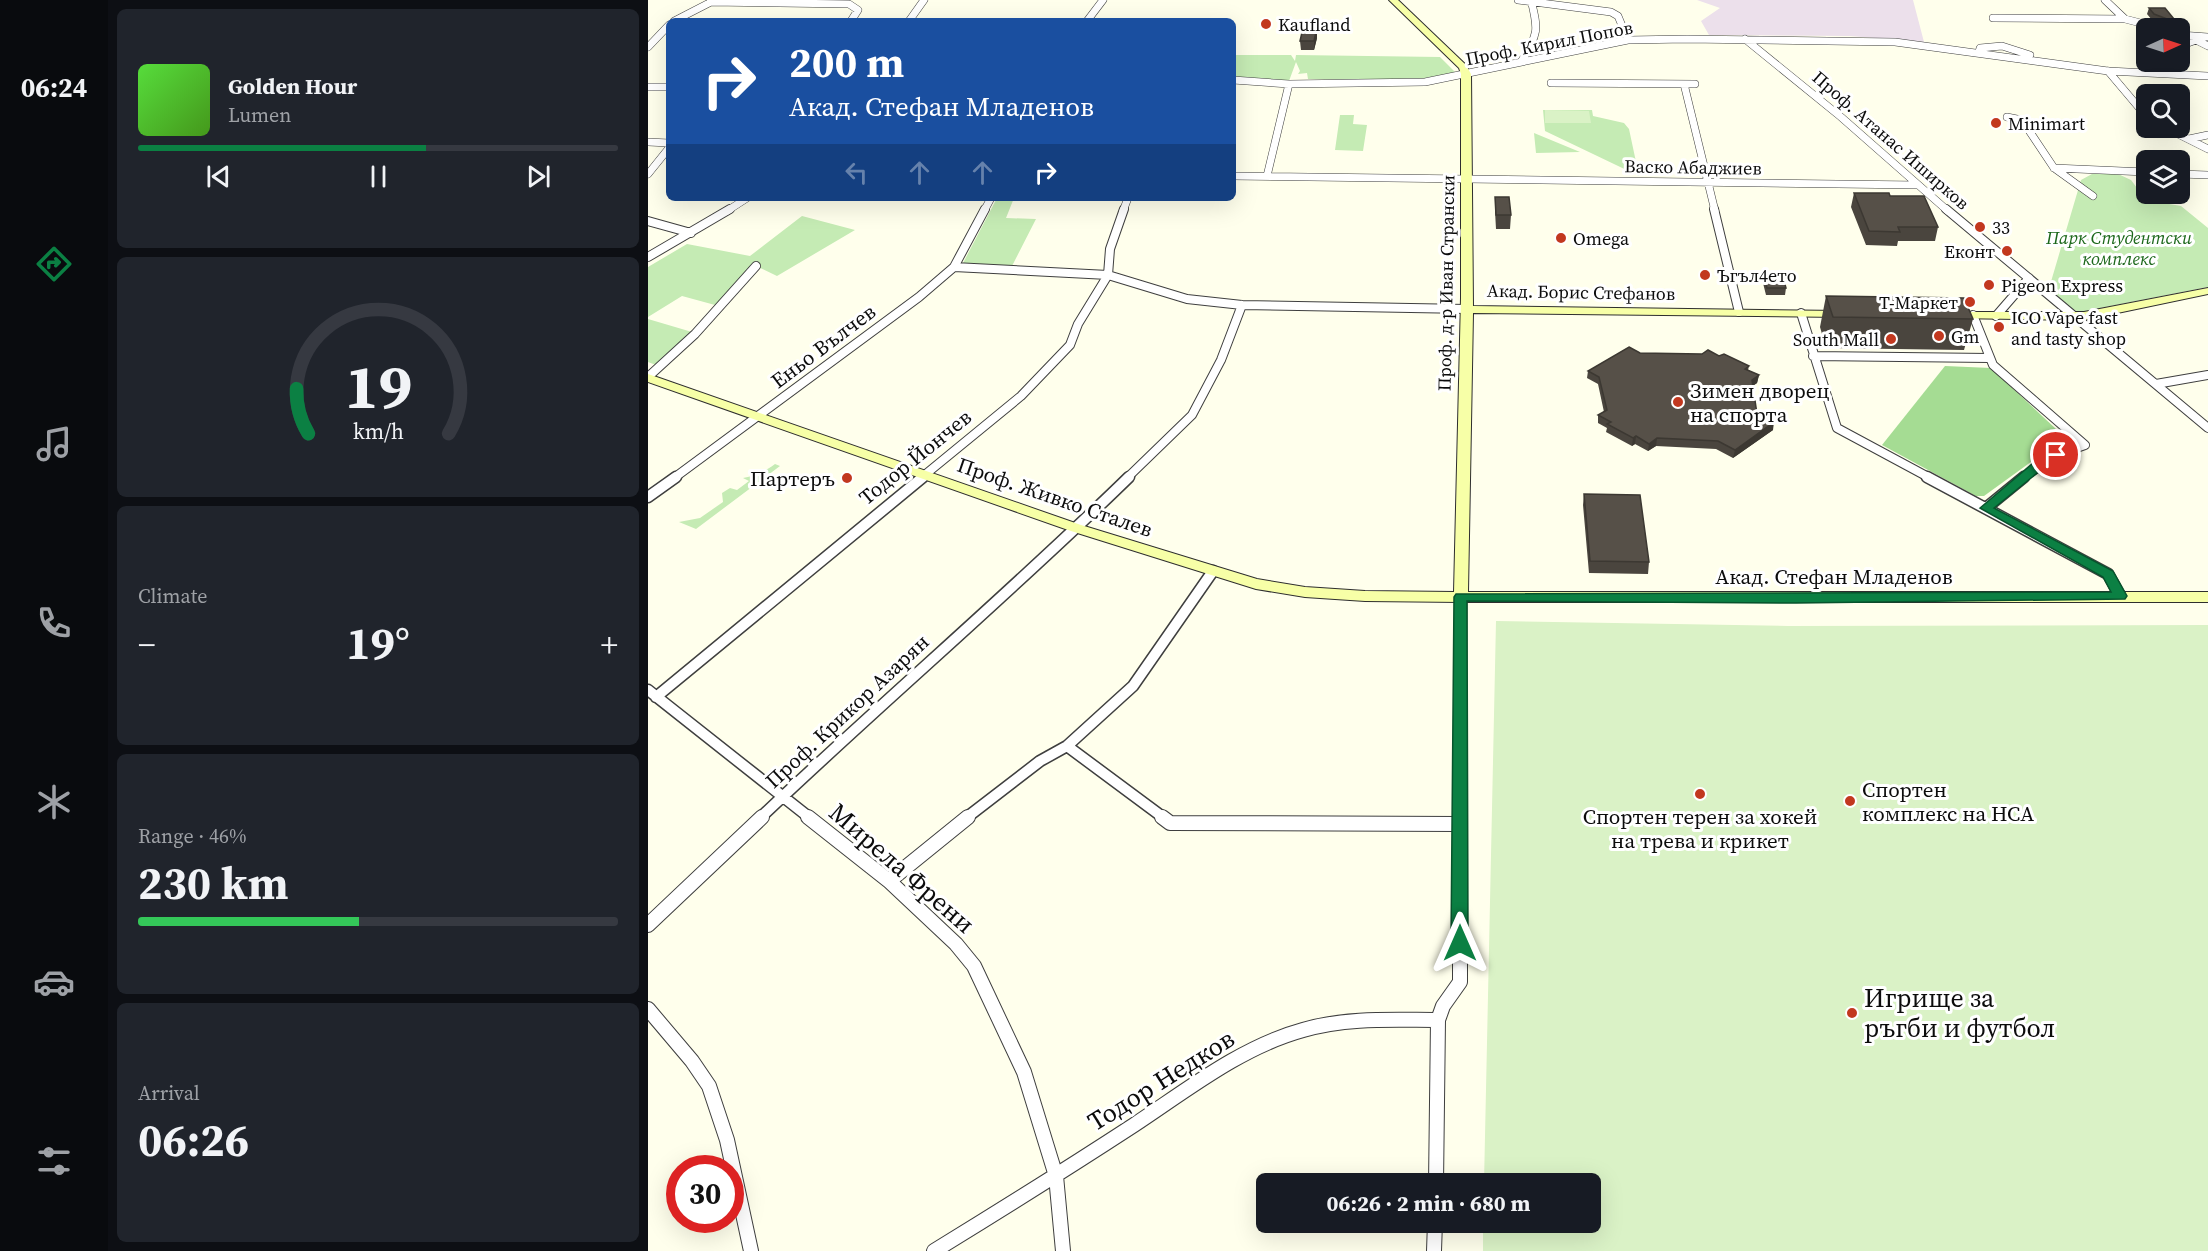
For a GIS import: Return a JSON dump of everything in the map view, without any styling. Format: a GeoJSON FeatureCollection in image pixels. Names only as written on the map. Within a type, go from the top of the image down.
{"type":"FeatureCollection","features":[{"type":"Feature","properties":{"kind":"street"},"geometry":{"type":"LineString","coordinates":[[911,18],[924,0]]}},
{"type":"Feature","properties":{"kind":"street"},"geometry":{"type":"LineString","coordinates":[[1089,18],[1103,0]]}},
{"type":"Feature","properties":{"kind":"street"},"geometry":{"type":"LineString","coordinates":[[1393,0],[1462,67],[1466,74]]}},
{"type":"Feature","properties":{"kind":"street"},"geometry":{"type":"LineString","coordinates":[[1518,0],[1616,14],[1628,40]]}},
{"type":"Feature","properties":{"kind":"street"},"geometry":{"type":"LineString","coordinates":[[2105,0],[2126,19]]}},
{"type":"Feature","properties":{"kind":"street"},"geometry":{"type":"LineString","coordinates":[[680,18],[713,1],[849,4],[858,10],[853,18]]}},
{"type":"Feature","properties":{"kind":"street"},"geometry":{"type":"LineString","coordinates":[[1521,62],[1534,40],[1538,27],[1531,1]]}},
{"type":"Feature","properties":{"kind":"street"},"geometry":{"type":"LineString","coordinates":[[1993,18],[2126,19],[2136,22]]}},
{"type":"Feature","properties":{"kind":"street"},"geometry":{"type":"LineString","coordinates":[[648,47],[666,29]]}},
{"type":"Feature","properties":{"kind":"street"},"geometry":{"type":"LineString","coordinates":[[2190,32],[2207,35]]}},
{"type":"Feature","properties":{"kind":"street"},"geometry":{"type":"LineString","coordinates":[[2190,35],[2207,35]]}},
{"type":"Feature","properties":{"kind":"street"},"geometry":{"type":"LineString","coordinates":[[2190,42],[2207,35]]}},
{"type":"Feature","properties":{"kind":"street","name":"Проф. Кирил Попов"},"geometry":{"type":"LineString","coordinates":[[1236,80],[1289,84],[1425,82],[1628,40],[1745,39],[1895,42],[2108,71],[2208,76]]}},
{"type":"Feature","properties":{"kind":"street","name":"Проф. Атанас Иширков"},"geometry":{"type":"LineString","coordinates":[[1745,39],[1841,117],[1917,185],[2208,428]]}},
{"type":"Feature","properties":{"kind":"street"},"geometry":{"type":"LineString","coordinates":[[2196,40],[2208,46]]}},
{"type":"Feature","properties":{"kind":"street","name":"Проф. Кирил Попов"},"geometry":{"type":"LineString","coordinates":[[1979,52],[1980,48],[1994,45],[2049,59],[2084,64],[2208,71]]}},
{"type":"Feature","properties":{"kind":"street"},"geometry":{"type":"LineString","coordinates":[[2108,71],[2136,104]]}},
{"type":"Feature","properties":{"kind":"street","name":"Проф. д-р Иван Странски"},"geometry":{"type":"LineString","coordinates":[[1461,597],[1467,309],[1466,74]]}},
{"type":"Feature","properties":{"kind":"street"},"geometry":{"type":"LineString","coordinates":[[1551,83],[1695,84]]}},
{"type":"Feature","properties":{"kind":"street"},"geometry":{"type":"LineString","coordinates":[[1267,176],[1289,84]]}},
{"type":"Feature","properties":{"kind":"street"},"geometry":{"type":"LineString","coordinates":[[1684,84],[1738,312]]}},
{"type":"Feature","properties":{"kind":"street"},"geometry":{"type":"LineString","coordinates":[[648,87],[666,87]]}},
{"type":"Feature","properties":{"kind":"street"},"geometry":{"type":"LineString","coordinates":[[2007,117],[2022,120],[2054,168],[2093,196]]}},
{"type":"Feature","properties":{"kind":"street"},"geometry":{"type":"LineString","coordinates":[[2190,138],[2208,135]]}},
{"type":"Feature","properties":{"kind":"street"},"geometry":{"type":"LineString","coordinates":[[2189,138],[2208,149]]}},
{"type":"Feature","properties":{"kind":"street"},"geometry":{"type":"LineString","coordinates":[[648,142],[666,143]]}},
{"type":"Feature","properties":{"kind":"street"},"geometry":{"type":"LineString","coordinates":[[648,174],[666,152]]}},
{"type":"Feature","properties":{"kind":"street"},"geometry":{"type":"LineString","coordinates":[[2054,168],[2136,172]]}},
{"type":"Feature","properties":{"kind":"street"},"geometry":{"type":"LineString","coordinates":[[2190,174],[2208,175]]}},
{"type":"Feature","properties":{"kind":"street","name":"Васко Абаджиев"},"geometry":{"type":"LineString","coordinates":[[1236,176],[1917,185]]}},
{"type":"Feature","properties":{"kind":"street"},"geometry":{"type":"LineString","coordinates":[[648,257],[742,201]]}},
{"type":"Feature","properties":{"kind":"street","name":"Еньо Вълчев"},"geometry":{"type":"LineString","coordinates":[[648,497],[919,297],[954,267],[989,201]]}},
{"type":"Feature","properties":{"kind":"street","name":"Тодор Йончев"},"geometry":{"type":"LineString","coordinates":[[652,693],[1021,396],[1070,345],[1078,324],[1108,275],[1110,249],[1127,201]]}},
{"type":"Feature","properties":{"kind":"street"},"geometry":{"type":"LineString","coordinates":[[648,221],[691,232]]}},
{"type":"Feature","properties":{"kind":"street"},"geometry":{"type":"LineString","coordinates":[[648,377],[695,334],[756,266]]}},
{"type":"Feature","properties":{"kind":"street","name":"Акад. Борис Стефанов"},"geometry":{"type":"LineString","coordinates":[[954,267],[1108,275],[1187,299],[1242,305],[1858,314]]}},
{"type":"Feature","properties":{"kind":"street"},"geometry":{"type":"LineString","coordinates":[[1996,316],[2029,278]]}},
{"type":"Feature","properties":{"kind":"street"},"geometry":{"type":"LineString","coordinates":[[1939,315],[2075,316],[2208,291]]}},
{"type":"Feature","properties":{"kind":"street","name":"Проф. Крикор Азарян"},"geometry":{"type":"LineString","coordinates":[[648,925],[783,797],[1076,528],[1192,415],[1221,360],[1242,305]]}},
{"type":"Feature","properties":{"kind":"street"},"geometry":{"type":"LineString","coordinates":[[1801,313],[1837,428],[2108,574],[2120,596]]}},
{"type":"Feature","properties":{"kind":"street"},"geometry":{"type":"LineString","coordinates":[[1973,315],[1993,365],[2085,445],[2070,448],[2036,467],[1986,508]]}},
{"type":"Feature","properties":{"kind":"street"},"geometry":{"type":"LineString","coordinates":[[1813,356],[1989,358]]}},
{"type":"Feature","properties":{"kind":"street"},"geometry":{"type":"LineString","coordinates":[[2156,384],[2208,375]]}},
{"type":"Feature","properties":{"kind":"street","name":"Проф. Живко Сталев"},"geometry":{"type":"LineString","coordinates":[[648,377],[1076,528],[1256,584],[1305,592],[1365,596],[1461,597]]}},
{"type":"Feature","properties":{"kind":"street"},"geometry":{"type":"LineString","coordinates":[[889,881],[911,861],[1040,761],[1067,746],[1133,686],[1213,571]]}},
{"type":"Feature","properties":{"kind":"street"},"geometry":{"type":"LineString","coordinates":[[1436,1173],[1438,1020],[1443,1006],[1460,982],[1461,597]]}},
{"type":"Feature","properties":{"kind":"street","name":"Акад. Стефан Младенов"},"geometry":{"type":"LineString","coordinates":[[1461,597],[2208,597]]}},
{"type":"Feature","properties":{"kind":"street","name":"Мирела Френи"},"geometry":{"type":"LineString","coordinates":[[652,693],[889,881],[956,944],[974,966],[1024,1072],[1056,1176],[1063,1251]]}},
{"type":"Feature","properties":{"kind":"street"},"geometry":{"type":"LineString","coordinates":[[1067,746],[1170,823],[1459,824]]}},
{"type":"Feature","properties":{"kind":"street"},"geometry":{"type":"LineString","coordinates":[[648,1009],[692,1061],[709,1086],[727,1140],[751,1251]]}},
{"type":"Feature","properties":{"kind":"street","name":"Тодор Недков"},"geometry":{"type":"LineString","coordinates":[[934,1251],[1056,1176],[1230,1062],[1280,1038],[1302,1030],[1333,1024],[1438,1020]]}},
{"type":"Feature","properties":{"kind":"street"},"geometry":{"type":"LineString","coordinates":[[1434,1251],[1435,1233]]}},
{"type":"Feature","properties":{"kind":"shaded area"},"geometry":{"type":"Polygon","coordinates":[[[1697,0],[1913,0],[1924,42],[1850,36],[1709,35],[1701,21],[1720,8],[1697,0]]]}},
{"type":"Feature","properties":{"kind":"green space"},"geometry":{"type":"Polygon","coordinates":[[[1236,55],[1291,55],[1295,61],[1296,55],[1440,57],[1456,73],[1406,81],[1308,79],[1307,73],[1298,74],[1300,71],[1296,62],[1289,81],[1236,79],[1236,55]]]}},
{"type":"Feature","properties":{"kind":"green space"},"geometry":{"type":"Polygon","coordinates":[[[1543,110],[1592,110],[1593,116],[1624,123],[1629,129],[1639,176],[1545,131],[1543,110]]]}},
{"type":"Feature","properties":{"kind":"green space"},"geometry":{"type":"Polygon","coordinates":[[[1545,110],[1589,111],[1591,123],[1545,123],[1545,110]]]}},
{"type":"Feature","properties":{"kind":"green space"},"geometry":{"type":"Polygon","coordinates":[[[1340,115],[1354,115],[1353,124],[1367,125],[1363,151],[1335,150],[1340,115]]]}},
{"type":"Feature","properties":{"kind":"green space"},"geometry":{"type":"Polygon","coordinates":[[[1534,133],[1580,152],[1536,153],[1534,133]]]}},
{"type":"Feature","properties":{"kind":"green space","name":"Парк Студентски комплекс"},"geometry":{"type":"Polygon","coordinates":[[[2116,173],[2131,180],[2136,187],[2136,204],[2181,206],[2208,228],[2208,287],[2080,312],[2073,310],[2040,288],[2050,285],[2081,180],[2092,174],[2116,173]]]}},
{"type":"Feature","properties":{"kind":"green space"},"geometry":{"type":"Polygon","coordinates":[[[995,201],[1013,201],[1006,218],[1036,219],[1011,268],[962,265],[995,201]]]}},
{"type":"Feature","properties":{"kind":"green space"},"geometry":{"type":"Polygon","coordinates":[[[802,216],[855,230],[777,276],[756,266],[748,270],[715,305],[682,296],[648,317],[648,267],[687,244],[750,256],[802,216]]]}},
{"type":"Feature","properties":{"kind":"green space"},"geometry":{"type":"Polygon","coordinates":[[[648,319],[692,332],[656,365],[648,362],[648,319]]]}},
{"type":"Feature","properties":{"kind":"green space"},"geometry":{"type":"Polygon","coordinates":[[[1945,366],[1991,368],[2056,429],[2057,443],[1984,496],[1976,496],[1882,445],[1945,366]]]}},
{"type":"Feature","properties":{"kind":"green space"},"geometry":{"type":"Polygon","coordinates":[[[775,464],[780,466],[696,529],[679,522],[700,518],[723,502],[722,493],[730,488],[737,490],[749,481],[743,478],[760,473],[775,464]]]}},
{"type":"Feature","properties":{"kind":"green space","name":"Спортен комплекс на НСА"},"geometry":{"type":"Polygon","coordinates":[[[1496,621],[1788,626],[2208,625],[2208,1251],[1483,1251],[1483,1233],[1601,1233],[1601,1173],[1484,1173],[1496,621]]]}},
{"type":"Feature","properties":{"kind":"building"},"geometry":{"type":"Polygon","coordinates":[[[2149,8],[2165,8],[2173,18],[2164,18],[2154,14],[2149,8]]]}},
{"type":"Feature","properties":{"kind":"building"},"geometry":{"type":"Polygon","coordinates":[[[1303,28],[1317,28],[1314,41],[1300,41],[1303,28]]]}},
{"type":"Feature","properties":{"kind":"building"},"geometry":{"type":"Polygon","coordinates":[[[1854,193],[1924,196],[1938,227],[1898,227],[1900,232],[1869,231],[1854,193]]]}},
{"type":"Feature","properties":{"kind":"building"},"geometry":{"type":"Polygon","coordinates":[[[1495,197],[1509,197],[1511,215],[1496,215],[1495,197]]]}},
{"type":"Feature","properties":{"kind":"building"},"geometry":{"type":"Polygon","coordinates":[[[1764,276],[1783,277],[1786,288],[1767,288],[1764,276]]]}},
{"type":"Feature","properties":{"kind":"building"},"geometry":{"type":"Polygon","coordinates":[[[1826,296],[1964,298],[1973,319],[1833,317],[1826,296]]]}},
{"type":"Feature","properties":{"kind":"building","name":"Зимен дворец на спорта"},"geometry":{"type":"Polygon","coordinates":[[[1629,347],[1640,353],[1702,354],[1708,350],[1719,356],[1724,354],[1749,366],[1745,369],[1759,375],[1752,380],[1757,414],[1774,422],[1735,450],[1718,441],[1657,438],[1649,444],[1636,436],[1633,438],[1607,424],[1611,422],[1598,415],[1607,410],[1599,377],[1588,371],[1629,347]]]}},
{"type":"Feature","properties":{"kind":"building"},"geometry":{"type":"Polygon","coordinates":[[[1584,494],[1640,495],[1649,562],[1590,561],[1584,494]]]}},
{"type":"Feature","properties":{"kind":"place","name":"Kaufland"},"geometry":{"type":"Point","coordinates":[1266,24]}},
{"type":"Feature","properties":{"kind":"place","name":"Minimart"},"geometry":{"type":"Point","coordinates":[1996,123]}},
{"type":"Feature","properties":{"kind":"place","name":"33"},"geometry":{"type":"Point","coordinates":[1980,227]}},
{"type":"Feature","properties":{"kind":"place","name":"Omega"},"geometry":{"type":"Point","coordinates":[1561,238]}},
{"type":"Feature","properties":{"kind":"place","name":"Еконт"},"geometry":{"type":"Point","coordinates":[2007,251]}},
{"type":"Feature","properties":{"kind":"place","name":"Ъгъл4ето"},"geometry":{"type":"Point","coordinates":[1705,275]}},
{"type":"Feature","properties":{"kind":"place","name":"Pigeon Express"},"geometry":{"type":"Point","coordinates":[1989,285]}},
{"type":"Feature","properties":{"kind":"place","name":"Т-Маркет"},"geometry":{"type":"Point","coordinates":[1970,302]}},
{"type":"Feature","properties":{"kind":"place","name":"ICO Vape fast and tasty shop"},"geometry":{"type":"Point","coordinates":[1999,327]}},
{"type":"Feature","properties":{"kind":"place","name":"Gm"},"geometry":{"type":"Point","coordinates":[1939,336]}},
{"type":"Feature","properties":{"kind":"place","name":"South Mall"},"geometry":{"type":"Point","coordinates":[1891,339]}},
{"type":"Feature","properties":{"kind":"place","name":"Зимен дворец на спорта"},"geometry":{"type":"Point","coordinates":[1678,402]}},
{"type":"Feature","properties":{"kind":"place","name":"Партеръ"},"geometry":{"type":"Point","coordinates":[847,478]}},
{"type":"Feature","properties":{"kind":"place","name":"Спортен терен за хокей на трева и крикет"},"geometry":{"type":"Point","coordinates":[1700,794]}},
{"type":"Feature","properties":{"kind":"place","name":"Спортен комплекс на НСА"},"geometry":{"type":"Point","coordinates":[1850,801]}},
{"type":"Feature","properties":{"kind":"place","name":"Игрище за ръгби и футбол"},"geometry":{"type":"Point","coordinates":[1852,1013]}},
{"type":"Feature","properties":{"kind":"route"},"geometry":{"type":"LineString","coordinates":[[1460,943],[1461,597],[2120,596],[2108,574],[1986,508],[2036,467],[2056,455]]}}]}
